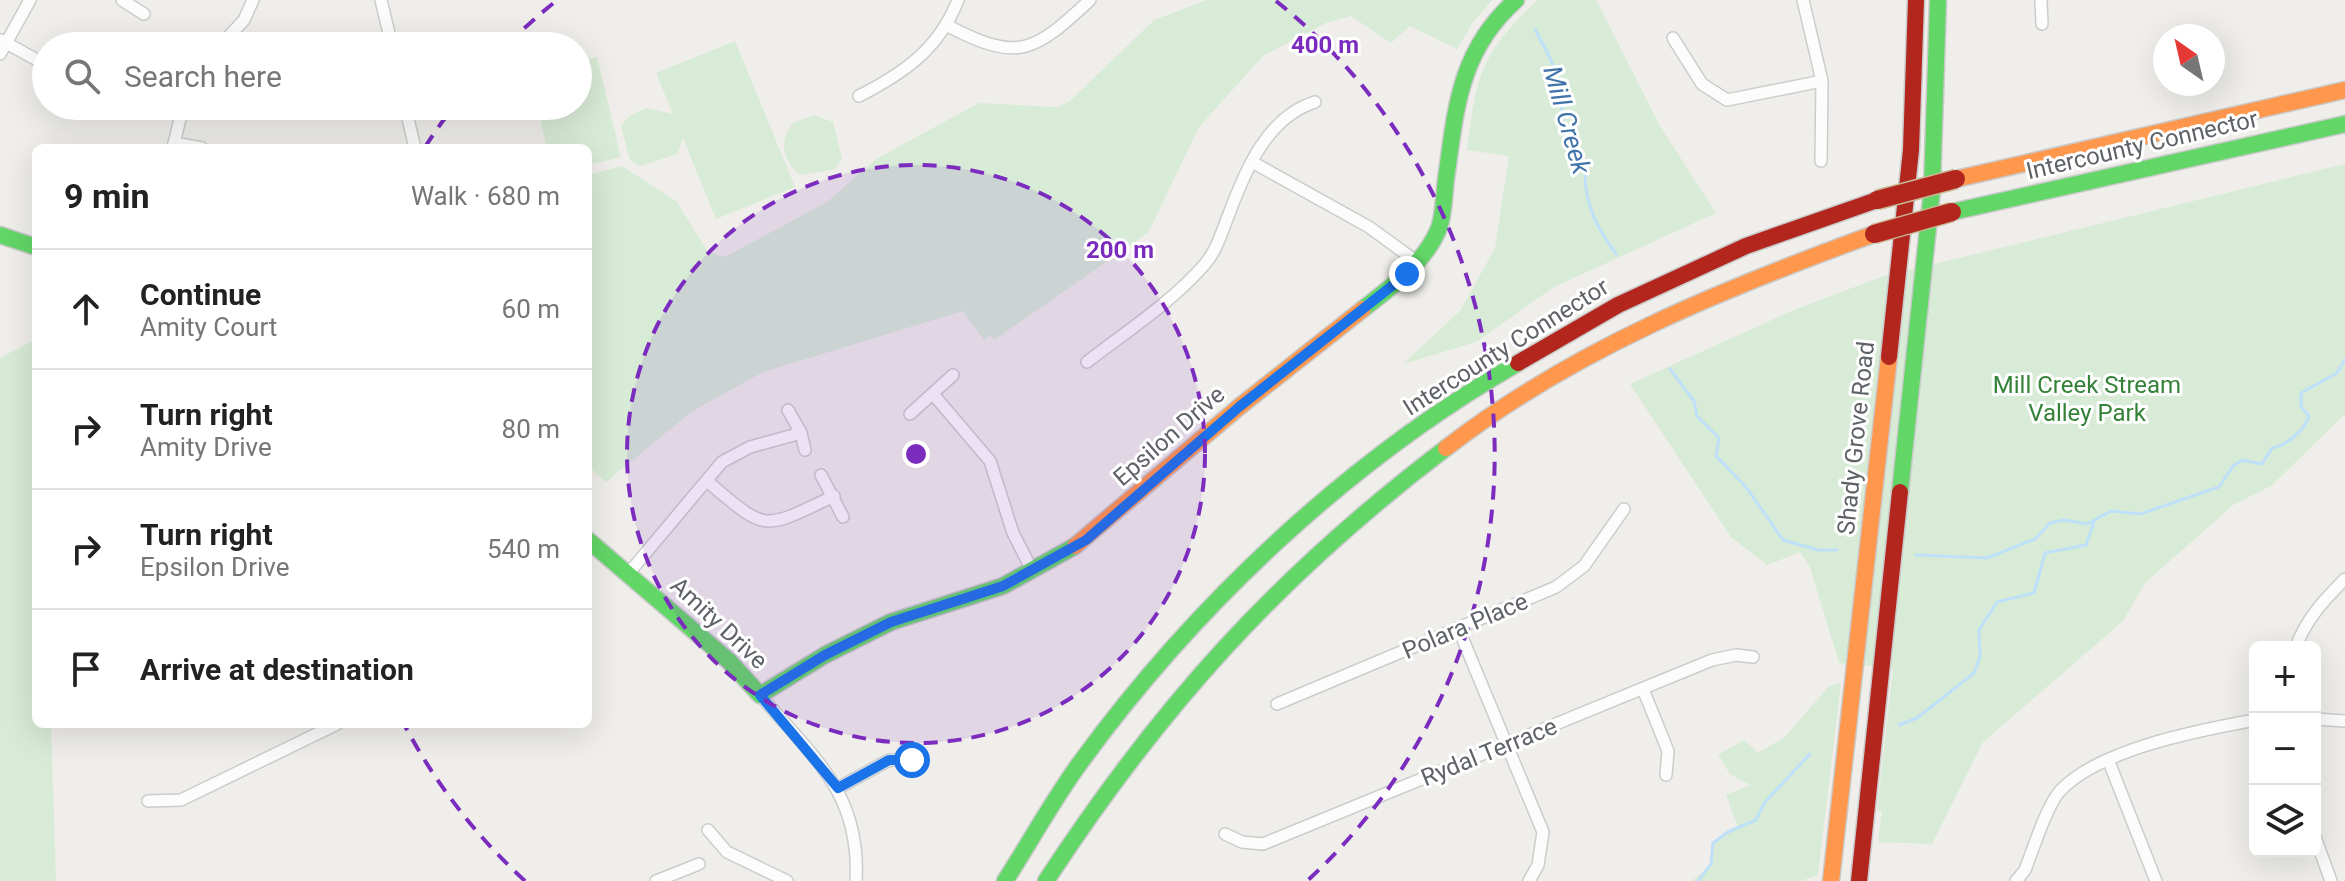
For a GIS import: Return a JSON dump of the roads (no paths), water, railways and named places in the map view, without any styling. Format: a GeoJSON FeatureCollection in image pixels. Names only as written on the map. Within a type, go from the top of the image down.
{"type":"FeatureCollection","features":[{"type":"Feature","properties":{"kind":"main road","name":"Epsilon Drive"},"geometry":{"type":"LineString","coordinates":[[760,695],[825,655],[891,622],[1003,586],[1086,540],[1239,407],[1393,286],[1417,262],[1439,228],[1458,92],[1474,52],[1496,18],[1516,0]]}},
{"type":"Feature","properties":{"kind":"main road","name":"Shady Grove Road"},"geometry":{"type":"LineString","coordinates":[[1831,881],[1904,227],[1911,150],[1916,0]]}},
{"type":"Feature","properties":{"kind":"main road","name":"Shady Grove Road"},"geometry":{"type":"LineString","coordinates":[[1859,881],[1932,190],[1938,0]]}},
{"type":"Feature","properties":{"kind":"main road","name":"Intercounty Connector"},"geometry":{"type":"LineString","coordinates":[[1005,881],[1058,795],[1156,671],[1218,601],[1292,529],[1365,466],[1488,381],[1630,298],[1785,230],[1877,200],[1956,179],[2345,90]]}},
{"type":"Feature","properties":{"kind":"main road","name":"Intercounty Connector"},"geometry":{"type":"LineString","coordinates":[[1046,881],[1133,754],[1257,609],[1350,523],[1420,468],[1543,384],[1632,333],[1713,295],[1874,234],[1952,212],[2345,124]]}},
{"type":"Feature","properties":{"kind":"main road"},"geometry":{"type":"LineString","coordinates":[[0,235],[32,246]]}},
{"type":"Feature","properties":{"kind":"main road","name":"Amity Drive"},"geometry":{"type":"LineString","coordinates":[[592,543],[729,661],[760,695]]}},
{"type":"Feature","properties":{"kind":"street"},"geometry":{"type":"LineString","coordinates":[[0,54],[3,40],[30,0]]}},
{"type":"Feature","properties":{"kind":"street"},"geometry":{"type":"LineString","coordinates":[[122,0],[144,14]]}},
{"type":"Feature","properties":{"kind":"street"},"geometry":{"type":"LineString","coordinates":[[233,32],[244,20],[253,0]]}},
{"type":"Feature","properties":{"kind":"street"},"geometry":{"type":"LineString","coordinates":[[381,0],[389,32]]}},
{"type":"Feature","properties":{"kind":"street"},"geometry":{"type":"LineString","coordinates":[[859,96],[917,61],[948,26],[958,0]]}},
{"type":"Feature","properties":{"kind":"street"},"geometry":{"type":"LineString","coordinates":[[948,26],[985,45],[1010,49],[1027,47],[1056,32],[1090,0]]}},
{"type":"Feature","properties":{"kind":"street"},"geometry":{"type":"LineString","coordinates":[[1803,0],[1822,81],[1821,161]]}},
{"type":"Feature","properties":{"kind":"street"},"geometry":{"type":"LineString","coordinates":[[2041,0],[2042,24]]}},
{"type":"Feature","properties":{"kind":"street"},"geometry":{"type":"LineString","coordinates":[[1673,38],[1702,84],[1727,100],[1822,81]]}},
{"type":"Feature","properties":{"kind":"street"},"geometry":{"type":"LineString","coordinates":[[3,40],[32,57]]}},
{"type":"Feature","properties":{"kind":"street"},"geometry":{"type":"LineString","coordinates":[[1087,362],[1180,289],[1207,262],[1252,162],[1286,118],[1297,108],[1315,102]]}},
{"type":"Feature","properties":{"kind":"street"},"geometry":{"type":"LineString","coordinates":[[173,144],[179,120]]}},
{"type":"Feature","properties":{"kind":"street"},"geometry":{"type":"LineString","coordinates":[[408,120],[414,144]]}},
{"type":"Feature","properties":{"kind":"street"},"geometry":{"type":"LineString","coordinates":[[1252,162],[1369,227],[1417,262]]}},
{"type":"Feature","properties":{"kind":"street"},"geometry":{"type":"LineString","coordinates":[[910,414],[953,375]]}},
{"type":"Feature","properties":{"kind":"street"},"geometry":{"type":"LineString","coordinates":[[933,394],[990,461],[1013,533],[1033,572]]}},
{"type":"Feature","properties":{"kind":"street"},"geometry":{"type":"LineString","coordinates":[[788,410],[801,433],[805,450]]}},
{"type":"Feature","properties":{"kind":"street"},"geometry":{"type":"LineString","coordinates":[[628,574],[707,481],[736,453],[801,433]]}},
{"type":"Feature","properties":{"kind":"street"},"geometry":{"type":"LineString","coordinates":[[821,475],[843,517]]}},
{"type":"Feature","properties":{"kind":"street"},"geometry":{"type":"LineString","coordinates":[[707,481],[757,521],[773,522],[834,496]]}},
{"type":"Feature","properties":{"kind":"street","name":"Polara Place"},"geometry":{"type":"LineString","coordinates":[[1277,704],[1556,587],[1584,566],[1624,509]]}},
{"type":"Feature","properties":{"kind":"street"},"geometry":{"type":"LineString","coordinates":[[2298,641],[2322,603],[2345,579]]}},
{"type":"Feature","properties":{"kind":"street"},"geometry":{"type":"LineString","coordinates":[[1459,630],[1543,832],[1538,865],[1529,881]]}},
{"type":"Feature","properties":{"kind":"street","name":"Rydal Terrace"},"geometry":{"type":"LineString","coordinates":[[1225,834],[1242,842],[1263,844],[1712,660],[1736,655],[1753,657]]}},
{"type":"Feature","properties":{"kind":"street"},"geometry":{"type":"LineString","coordinates":[[1643,689],[1668,751],[1666,775]]}},
{"type":"Feature","properties":{"kind":"street","name":"Amity Drive"},"geometry":{"type":"LineString","coordinates":[[760,695],[838,788],[855,831],[856,881]]}},
{"type":"Feature","properties":{"kind":"street"},"geometry":{"type":"LineString","coordinates":[[2321,719],[2345,721]]}},
{"type":"Feature","properties":{"kind":"street"},"geometry":{"type":"LineString","coordinates":[[2016,881],[2025,870],[2058,793],[2081,774],[2165,740],[2249,721]]}},
{"type":"Feature","properties":{"kind":"street"},"geometry":{"type":"LineString","coordinates":[[148,801],[181,800],[329,728]]}},
{"type":"Feature","properties":{"kind":"street"},"geometry":{"type":"LineString","coordinates":[[838,788],[889,760],[912,760]]}},
{"type":"Feature","properties":{"kind":"street"},"geometry":{"type":"LineString","coordinates":[[2109,762],[2156,881]]}},
{"type":"Feature","properties":{"kind":"street"},"geometry":{"type":"LineString","coordinates":[[708,830],[727,852],[787,881]]}},
{"type":"Feature","properties":{"kind":"street"},"geometry":{"type":"LineString","coordinates":[[2321,854],[2331,881]]}},
{"type":"Feature","properties":{"kind":"street"},"geometry":{"type":"LineString","coordinates":[[656,881],[699,864]]}},
{"type":"Feature","properties":{"kind":"waterway","name":"Mill Creek"},"geometry":{"type":"LineString","coordinates":[[1535,29],[1555,70],[1567,140],[1577,163],[1585,172],[1593,216],[1616,254]]}},
{"type":"Feature","properties":{"kind":"waterway","name":"Mill Creek"},"geometry":{"type":"LineString","coordinates":[[1916,555],[1987,558],[2035,539],[2050,523],[2064,520],[2087,524],[2111,511],[2140,514],[2219,487],[2233,466],[2242,460],[2262,464],[2272,448],[2289,441],[2299,432],[2309,416],[2301,407],[2301,393],[2337,373],[2345,359]]}},
{"type":"Feature","properties":{"kind":"waterway","name":"Mill Creek"},"geometry":{"type":"LineString","coordinates":[[1670,369],[1694,401],[1697,416],[1719,438],[1716,456],[1746,487],[1783,540],[1818,550],[1837,550]]}},
{"type":"Feature","properties":{"kind":"waterway"},"geometry":{"type":"LineString","coordinates":[[1899,725],[1917,718],[1974,673],[1980,657],[1979,630],[1997,602],[2034,593],[2045,553],[2086,545],[2094,522]]}},
{"type":"Feature","properties":{"kind":"waterway"},"geometry":{"type":"LineString","coordinates":[[1698,881],[1711,864],[1713,843],[1728,832],[1756,820],[1764,803],[1810,754]]}},
{"type":"Feature","properties":{"kind":"park label","name":"Mill Creek Stream Valley Park"},"geometry":{"type":"Point","coordinates":[2087,399]}}]}
